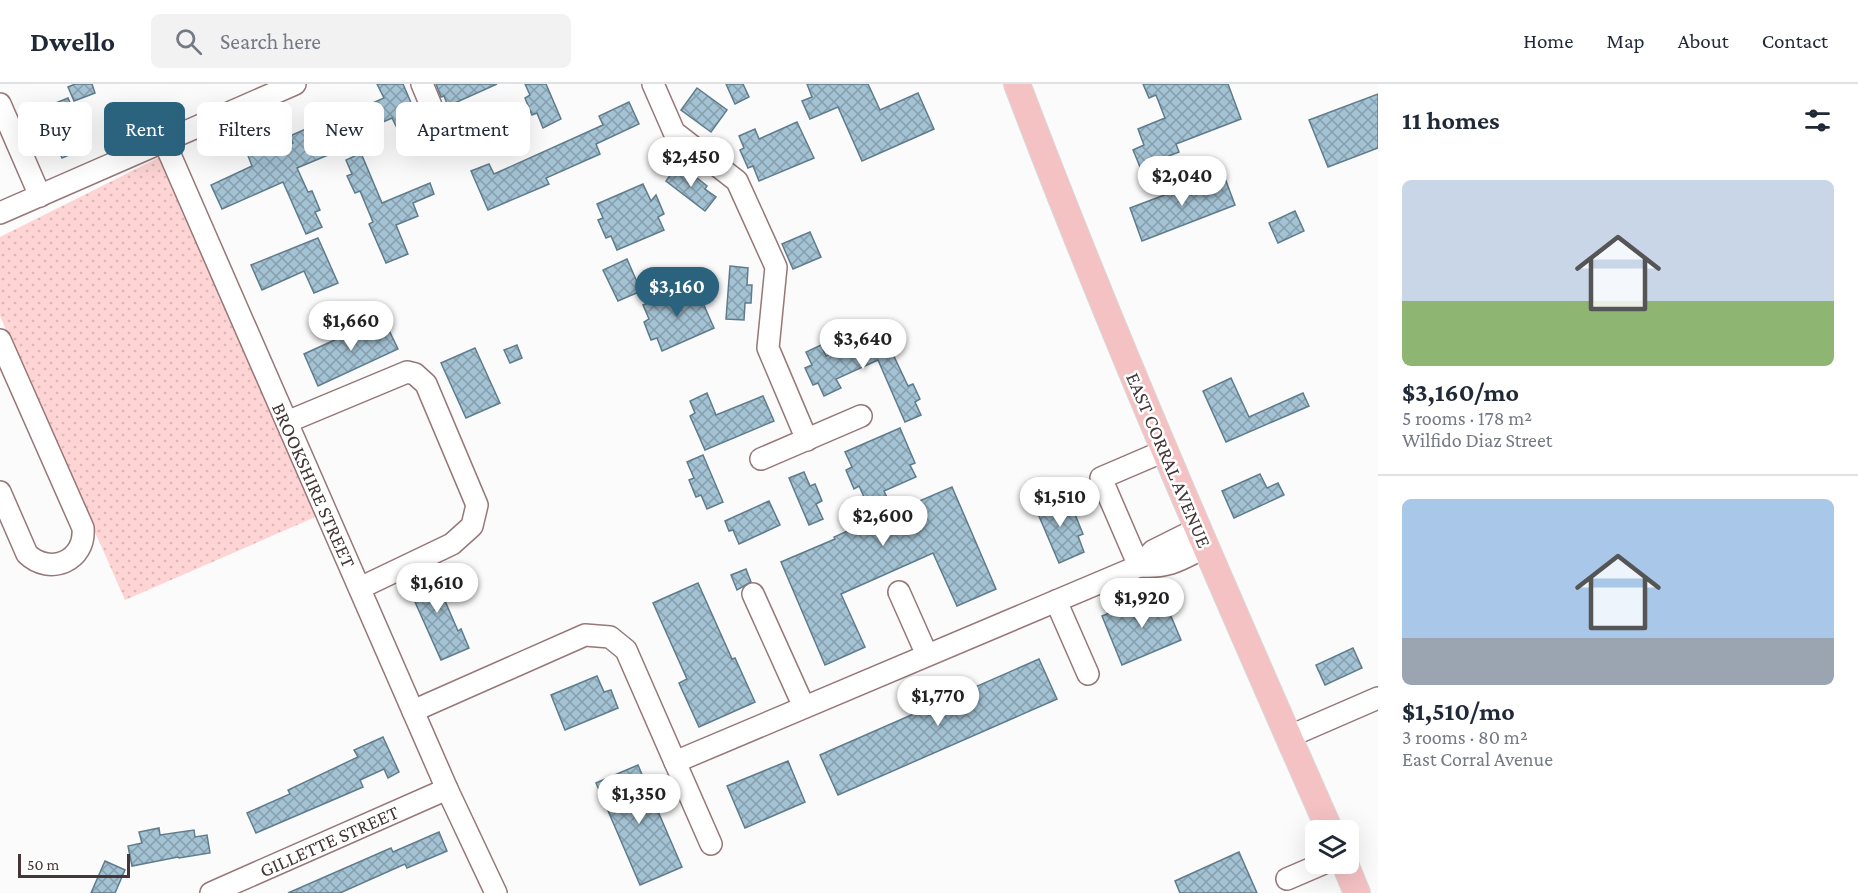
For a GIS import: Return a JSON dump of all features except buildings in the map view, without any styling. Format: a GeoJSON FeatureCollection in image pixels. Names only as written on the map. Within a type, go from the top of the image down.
{"type":"FeatureCollection","features":[{"type":"Feature","properties":{"kind":"main road","name":"EAST CORRAL AVENUE"},"geometry":{"type":"LineString","coordinates":[[1017,84],[1069,220],[1164,451],[1325,820]]}},
{"type":"Feature","properties":{"kind":"main road"},"geometry":{"type":"LineString","coordinates":[[1348,874],[1357,893]]}},
{"type":"Feature","properties":{"kind":"street"},"geometry":{"type":"LineString","coordinates":[[185,130],[261,91],[295,84]]}},
{"type":"Feature","properties":{"kind":"street"},"geometry":{"type":"LineString","coordinates":[[422,84],[430,102]]}},
{"type":"Feature","properties":{"kind":"street"},"geometry":{"type":"LineString","coordinates":[[653,84],[674,132],[737,181],[776,267],[768,348],[807,440]]}},
{"type":"Feature","properties":{"kind":"street"},"geometry":{"type":"LineString","coordinates":[[0,104],[40,196]]}},
{"type":"Feature","properties":{"kind":"street"},"geometry":{"type":"LineString","coordinates":[[0,213],[130,156]]}},
{"type":"Feature","properties":{"kind":"street","name":"BROOKSHIRE STREET"},"geometry":{"type":"LineString","coordinates":[[171,156],[447,789],[496,893]]}},
{"type":"Feature","properties":{"kind":"street"},"geometry":{"type":"LineString","coordinates":[[0,340],[82,528],[83,540],[76,554],[54,565],[44,564],[31,558],[27,554],[0,492]]}},
{"type":"Feature","properties":{"kind":"street"},"geometry":{"type":"LineString","coordinates":[[287,422],[407,372],[414,374],[426,384],[477,505],[472,526],[452,544],[360,588]]}},
{"type":"Feature","properties":{"kind":"street"},"geometry":{"type":"LineString","coordinates":[[761,459],[861,416]]}},
{"type":"Feature","properties":{"kind":"street"},"geometry":{"type":"LineString","coordinates":[[1139,566],[1101,478],[1164,451]]}},
{"type":"Feature","properties":{"kind":"street"},"geometry":{"type":"LineString","coordinates":[[675,762],[1139,566],[1159,567],[1181,560],[1202,538]]}},
{"type":"Feature","properties":{"kind":"street"},"geometry":{"type":"LineString","coordinates":[[899,592],[927,655]]}},
{"type":"Feature","properties":{"kind":"street"},"geometry":{"type":"LineString","coordinates":[[753,594],[804,707]]}},
{"type":"Feature","properties":{"kind":"street"},"geometry":{"type":"LineString","coordinates":[[1056,601],[1088,674]]}},
{"type":"Feature","properties":{"kind":"street"},"geometry":{"type":"LineString","coordinates":[[413,711],[585,635],[610,637],[626,650],[711,843]]}},
{"type":"Feature","properties":{"kind":"street"},"geometry":{"type":"LineString","coordinates":[[1288,736],[1378,698]]}},
{"type":"Feature","properties":{"kind":"street","name":"GILLETTE STREET"},"geometry":{"type":"LineString","coordinates":[[211,893],[447,789]]}},
{"type":"Feature","properties":{"kind":"street"},"geometry":{"type":"LineString","coordinates":[[1287,879],[1305,871]]}},
{"type":"Feature","properties":{"kind":"shaded area"},"geometry":{"type":"Polygon","coordinates":[[[162,156],[320,515],[125,600],[0,316],[0,237],[162,156]]]}}]}
